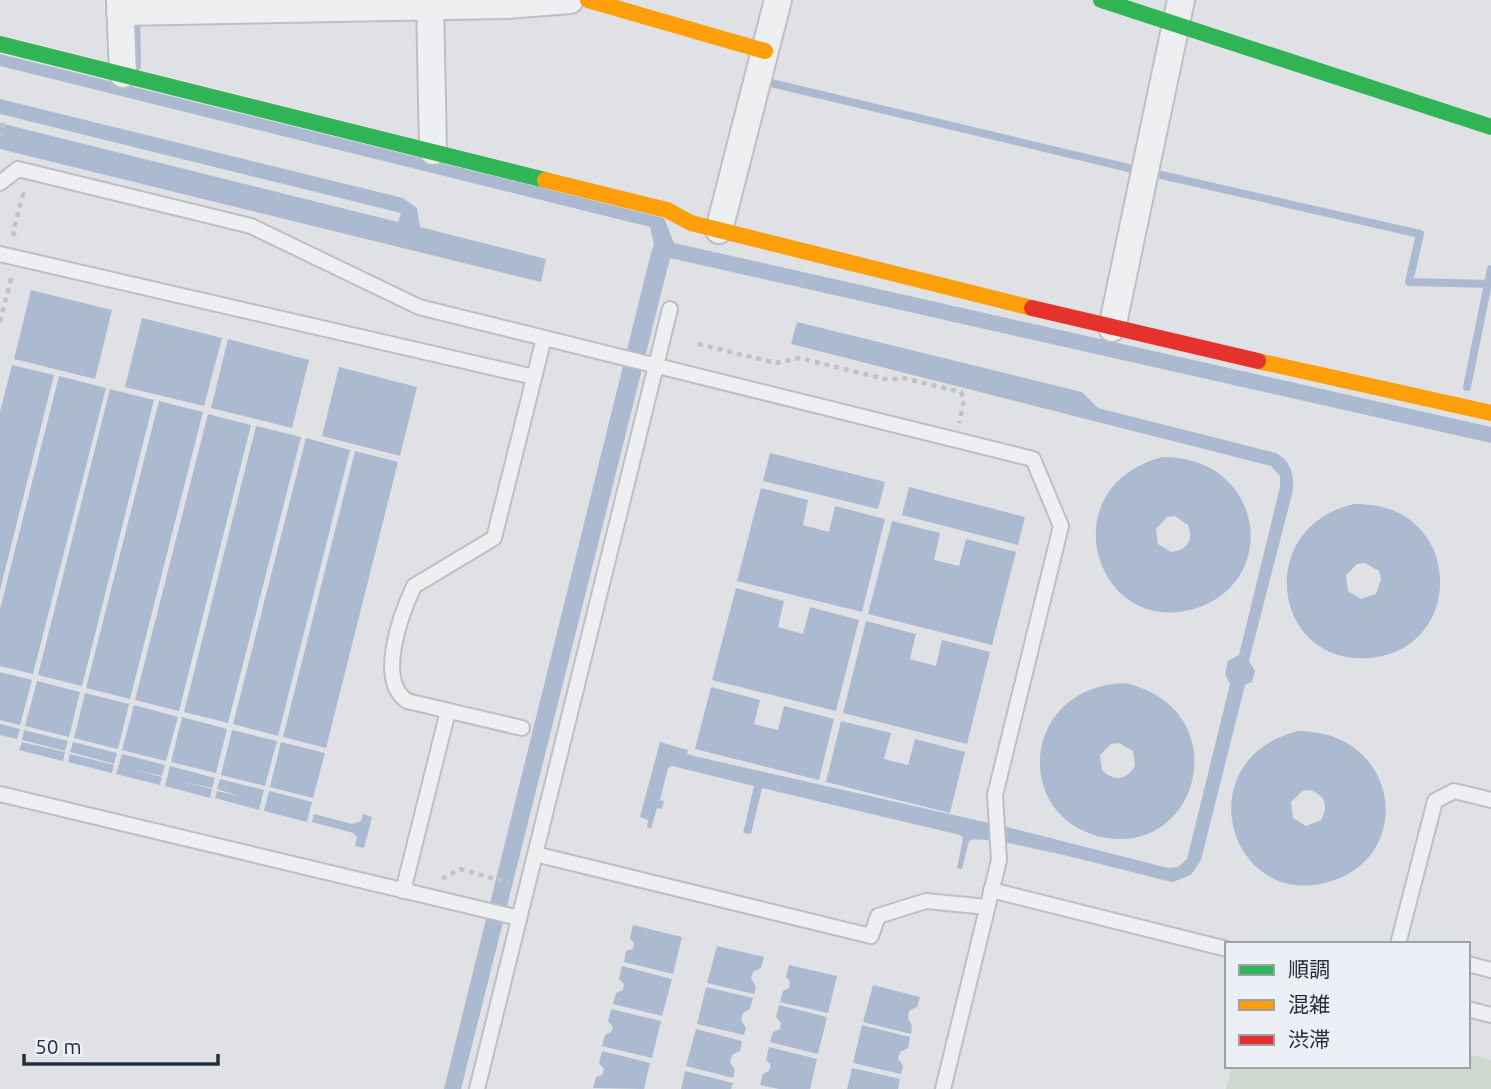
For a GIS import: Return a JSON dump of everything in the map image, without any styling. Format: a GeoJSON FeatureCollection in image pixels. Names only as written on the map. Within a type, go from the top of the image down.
{"type":"FeatureCollection","features":[{"type":"Feature","properties":{"kind":"street"},"geometry":{"type":"LineString","coordinates":[[123,74],[120,6],[570,0]]}},
{"type":"Feature","properties":{"kind":"street"},"geometry":{"type":"LineString","coordinates":[[588,0],[765,51]]}},
{"type":"Feature","properties":{"kind":"street"},"geometry":{"type":"LineString","coordinates":[[719,230],[778,0]]}},
{"type":"Feature","properties":{"kind":"street"},"geometry":{"type":"LineString","coordinates":[[1101,0],[1178,12],[1491,127]]}},
{"type":"Feature","properties":{"kind":"street"},"geometry":{"type":"LineString","coordinates":[[430,3],[433,151]]}},
{"type":"Feature","properties":{"kind":"street"},"geometry":{"type":"LineString","coordinates":[[1112,328],[1178,12]]}},
{"type":"Feature","properties":{"kind":"street"},"geometry":{"type":"LineString","coordinates":[[0,44],[667,210],[691,223],[1112,328],[1491,413]]}},
{"type":"Feature","properties":{"kind":"lane"},"geometry":{"type":"LineString","coordinates":[[0,183],[18,169],[251,226],[419,307],[1033,459],[1061,526],[995,795],[999,860],[943,1089]]}},
{"type":"Feature","properties":{"kind":"lane"},"geometry":{"type":"LineString","coordinates":[[0,254],[534,377]]}},
{"type":"Feature","properties":{"kind":"lane"},"geometry":{"type":"LineString","coordinates":[[477,1089],[513,917],[535,855],[650,364],[670,309]]}},
{"type":"Feature","properties":{"kind":"lane"},"geometry":{"type":"LineString","coordinates":[[522,728],[407,701],[397,695],[393,685],[392,659],[414,586],[494,538],[544,338]]}},
{"type":"Feature","properties":{"kind":"lane"},"geometry":{"type":"LineString","coordinates":[[403,891],[448,711]]}},
{"type":"Feature","properties":{"kind":"lane"},"geometry":{"type":"LineString","coordinates":[[1399,942],[1435,801],[1454,791],[1491,800]]}},
{"type":"Feature","properties":{"kind":"lane"},"geometry":{"type":"LineString","coordinates":[[0,794],[513,917]]}},
{"type":"Feature","properties":{"kind":"lane"},"geometry":{"type":"LineString","coordinates":[[535,855],[871,936],[878,916],[926,901],[987,907]]}},
{"type":"Feature","properties":{"kind":"lane"},"geometry":{"type":"LineString","coordinates":[[991,890],[1225,948]]}},
{"type":"Feature","properties":{"kind":"lane"},"geometry":{"type":"LineString","coordinates":[[1470,965],[1491,970]]}},
{"type":"Feature","properties":{"kind":"lane"},"geometry":{"type":"LineString","coordinates":[[1470,1010],[1491,1015]]}},
{"type":"Feature","properties":{"kind":"path"},"geometry":{"type":"LineString","coordinates":[[0,137],[4,121]]}},
{"type":"Feature","properties":{"kind":"path"},"geometry":{"type":"LineString","coordinates":[[698,344],[776,363],[799,358],[889,380],[903,378],[961,392],[964,400],[955,440]]}},
{"type":"Feature","properties":{"kind":"path"},"geometry":{"type":"LineString","coordinates":[[495,879],[513,884]]}},
{"type":"Feature","properties":{"kind":"shaded area"},"geometry":{"type":"Polygon","coordinates":[[[1470,1055],[1491,1060],[1491,1089],[1226,1089],[1231,1068],[1470,1068],[1470,1055]]]}},
{"type":"Feature","properties":{"kind":"water"},"geometry":{"type":"Polygon","coordinates":[[[0,54],[664,218],[674,243],[1491,427],[1491,443],[670,258],[461,1089],[444,1089],[654,244],[650,227],[0,66],[0,54]]]}},
{"type":"Feature","properties":{"kind":"water"},"geometry":{"type":"Polygon","coordinates":[[[0,99],[403,198],[417,208],[420,227],[546,259],[541,282],[0,149],[0,123],[398,222],[401,213],[0,114],[0,99]]]}},
{"type":"Feature","properties":{"kind":"water"},"geometry":{"type":"Polygon","coordinates":[[[31,290],[112,310],[95,379],[14,359],[31,290]]]}},
{"type":"Feature","properties":{"kind":"water"},"geometry":{"type":"Polygon","coordinates":[[[142,318],[222,338],[204,406],[125,387],[142,318]]]}},
{"type":"Feature","properties":{"kind":"water"},"geometry":{"type":"Polygon","coordinates":[[[797,322],[1082,392],[1098,408],[1276,453],[1288,464],[1292,473],[1293,490],[1249,661],[1255,671],[1252,682],[1245,685],[1201,860],[1191,875],[1173,882],[1032,848],[981,840],[969,841],[962,869],[957,868],[963,838],[960,835],[762,788],[751,834],[743,833],[754,786],[672,766],[668,768],[660,800],[664,801],[662,809],[657,808],[651,829],[647,827],[648,820],[640,817],[660,742],[688,750],[687,754],[694,756],[1011,828],[1168,868],[1178,867],[1187,859],[1230,684],[1225,674],[1228,661],[1239,655],[1280,487],[1280,476],[1271,466],[791,344],[797,322]]]}},
{"type":"Feature","properties":{"kind":"water"},"geometry":{"type":"Polygon","coordinates":[[[228,339],[309,360],[292,428],[211,408],[228,339]]]}},
{"type":"Feature","properties":{"kind":"water"},"geometry":{"type":"Polygon","coordinates":[[[12,365],[54,375],[0,590],[0,412],[12,365]]]}},
{"type":"Feature","properties":{"kind":"water"},"geometry":{"type":"Polygon","coordinates":[[[339,367],[417,387],[400,456],[322,436],[339,367]]]}},
{"type":"Feature","properties":{"kind":"water"},"geometry":{"type":"Polygon","coordinates":[[[59,376],[106,388],[33,674],[0,666],[0,609],[59,376]]]}},
{"type":"Feature","properties":{"kind":"water"},"geometry":{"type":"Polygon","coordinates":[[[110,389],[154,400],[82,686],[38,675],[110,389]]]}},
{"type":"Feature","properties":{"kind":"water"},"geometry":{"type":"Polygon","coordinates":[[[159,401],[203,412],[130,699],[86,688],[159,401]]]}},
{"type":"Feature","properties":{"kind":"water"},"geometry":{"type":"Polygon","coordinates":[[[208,414],[251,425],[179,711],[135,700],[208,414]]]}},
{"type":"Feature","properties":{"kind":"water"},"geometry":{"type":"Polygon","coordinates":[[[256,426],[301,437],[228,723],[184,712],[256,426]]]}},
{"type":"Feature","properties":{"kind":"water"},"geometry":{"type":"Polygon","coordinates":[[[306,438],[350,450],[278,736],[233,724],[306,438]]]}},
{"type":"Feature","properties":{"kind":"water"},"geometry":{"type":"Polygon","coordinates":[[[355,451],[398,462],[326,748],[283,737],[355,451]]]}},
{"type":"Feature","properties":{"kind":"water"},"geometry":{"type":"Polygon","coordinates":[[[770,453],[885,482],[878,509],[763,481],[770,453]]]}},
{"type":"Feature","properties":{"kind":"water"},"geometry":{"type":"Polygon","coordinates":[[[1163,457],[1198,463],[1225,478],[1242,501],[1250,527],[1249,554],[1237,579],[1216,599],[1185,611],[1153,611],[1127,598],[1108,578],[1098,551],[1097,523],[1107,495],[1128,472],[1163,457]],[[1175,516],[1167,517],[1156,529],[1158,544],[1171,552],[1185,547],[1190,535],[1188,525],[1175,516]]]}},
{"type":"Feature","properties":{"kind":"water"},"geometry":{"type":"Polygon","coordinates":[[[909,487],[1025,517],[1018,545],[902,515],[909,487]]]}},
{"type":"Feature","properties":{"kind":"water"},"geometry":{"type":"Polygon","coordinates":[[[761,488],[808,500],[803,525],[829,532],[835,506],[885,519],[862,612],[737,581],[761,488]]]}},
{"type":"Feature","properties":{"kind":"water"},"geometry":{"type":"Polygon","coordinates":[[[1354,504],[1391,509],[1417,526],[1433,549],[1440,577],[1437,605],[1424,630],[1402,649],[1370,658],[1337,655],[1312,641],[1295,619],[1287,593],[1289,565],[1300,539],[1322,518],[1354,504]],[[1365,563],[1357,564],[1346,575],[1348,591],[1361,599],[1376,594],[1381,579],[1379,571],[1365,563]]]}},
{"type":"Feature","properties":{"kind":"water"},"geometry":{"type":"Polygon","coordinates":[[[892,521],[940,533],[934,560],[959,566],[966,539],[1016,552],[992,645],[868,614],[892,521]]]}},
{"type":"Feature","properties":{"kind":"water"},"geometry":{"type":"Polygon","coordinates":[[[736,588],[784,601],[778,627],[803,634],[810,607],[859,620],[836,711],[712,680],[736,588]]]}},
{"type":"Feature","properties":{"kind":"water"},"geometry":{"type":"Polygon","coordinates":[[[866,621],[916,634],[910,659],[936,666],[942,640],[990,652],[967,744],[843,713],[866,621]]]}},
{"type":"Feature","properties":{"kind":"water"},"geometry":{"type":"Polygon","coordinates":[[[0,672],[32,680],[20,725],[0,720],[0,672]]]}},
{"type":"Feature","properties":{"kind":"water"},"geometry":{"type":"Polygon","coordinates":[[[37,681],[80,692],[69,737],[25,726],[37,681]]]}},
{"type":"Feature","properties":{"kind":"water"},"geometry":{"type":"Polygon","coordinates":[[[1125,683],[1160,697],[1182,720],[1193,747],[1193,776],[1184,802],[1166,824],[1140,837],[1107,838],[1076,827],[1054,807],[1043,783],[1040,756],[1047,729],[1064,706],[1090,690],[1125,683]],[[1119,743],[1111,744],[1100,755],[1102,770],[1116,778],[1124,777],[1135,766],[1133,751],[1119,743]]]}},
{"type":"Feature","properties":{"kind":"water"},"geometry":{"type":"Polygon","coordinates":[[[711,687],[760,700],[754,724],[778,730],[784,706],[834,719],[819,780],[695,749],[711,687]]]}},
{"type":"Feature","properties":{"kind":"water"},"geometry":{"type":"Polygon","coordinates":[[[85,693],[129,704],[118,749],[74,738],[85,693]]]}},
{"type":"Feature","properties":{"kind":"water"},"geometry":{"type":"Polygon","coordinates":[[[134,705],[178,717],[166,761],[122,750],[134,705]]]}},
{"type":"Feature","properties":{"kind":"water"},"geometry":{"type":"Polygon","coordinates":[[[182,717],[227,729],[216,773],[171,762],[182,717]]]}},
{"type":"Feature","properties":{"kind":"water"},"geometry":{"type":"Polygon","coordinates":[[[841,721],[891,733],[884,759],[908,765],[915,739],[965,752],[950,813],[826,782],[841,721]]]}},
{"type":"Feature","properties":{"kind":"water"},"geometry":{"type":"Polygon","coordinates":[[[0,724],[20,729],[17,739],[0,735],[0,724]]]}},
{"type":"Feature","properties":{"kind":"water"},"geometry":{"type":"Polygon","coordinates":[[[24,730],[68,741],[65,751],[22,740],[24,730]]]}},
{"type":"Feature","properties":{"kind":"water"},"geometry":{"type":"Polygon","coordinates":[[[232,730],[277,741],[265,786],[221,775],[232,730]]]}},
{"type":"Feature","properties":{"kind":"water"},"geometry":{"type":"Polygon","coordinates":[[[1298,731],[1333,737],[1360,752],[1377,775],[1385,801],[1384,828],[1372,852],[1351,872],[1320,884],[1288,884],[1262,872],[1243,851],[1233,825],[1232,796],[1242,769],[1264,746],[1298,731]],[[1310,790],[1302,791],[1291,802],[1293,818],[1306,826],[1321,820],[1325,810],[1322,798],[1310,790]]]}},
{"type":"Feature","properties":{"kind":"water"},"geometry":{"type":"Polygon","coordinates":[[[22,742],[65,752],[63,761],[19,750],[22,742]]]}},
{"type":"Feature","properties":{"kind":"water"},"geometry":{"type":"Polygon","coordinates":[[[73,742],[117,753],[114,764],[70,752],[73,742]]]}},
{"type":"Feature","properties":{"kind":"water"},"geometry":{"type":"Polygon","coordinates":[[[281,742],[325,753],[313,798],[270,787],[281,742]]]}},
{"type":"Feature","properties":{"kind":"water"},"geometry":{"type":"Polygon","coordinates":[[[70,754],[114,765],[112,773],[68,762],[70,754]]]}},
{"type":"Feature","properties":{"kind":"water"},"geometry":{"type":"Polygon","coordinates":[[[122,754],[165,765],[162,776],[131,769],[162,777],[160,785],[116,774],[122,754]]]}},
{"type":"Feature","properties":{"kind":"water"},"geometry":{"type":"Polygon","coordinates":[[[170,766],[215,778],[212,788],[180,781],[212,789],[210,798],[165,786],[170,766]]]}},
{"type":"Feature","properties":{"kind":"water"},"geometry":{"type":"Polygon","coordinates":[[[220,779],[264,790],[259,810],[215,798],[217,791],[239,796],[217,789],[220,779]]]}},
{"type":"Feature","properties":{"kind":"water"},"geometry":{"type":"Polygon","coordinates":[[[269,791],[312,802],[307,822],[264,811],[269,791]]]}},
{"type":"Feature","properties":{"kind":"water"},"geometry":{"type":"Polygon","coordinates":[[[314,814],[352,824],[361,821],[363,814],[372,817],[364,848],[355,846],[357,837],[353,833],[312,822],[314,814]]]}},
{"type":"Feature","properties":{"kind":"water"},"geometry":{"type":"Polygon","coordinates":[[[633,925],[682,937],[673,974],[624,962],[626,951],[633,949],[634,943],[630,938],[633,925]]]}},
{"type":"Feature","properties":{"kind":"water"},"geometry":{"type":"Polygon","coordinates":[[[717,946],[764,957],[761,968],[753,972],[751,978],[756,987],[754,994],[707,983],[717,946]]]}},
{"type":"Feature","properties":{"kind":"water"},"geometry":{"type":"Polygon","coordinates":[[[789,965],[837,976],[828,1013],[780,1002],[783,991],[789,988],[790,982],[786,977],[789,965]]]}},
{"type":"Feature","properties":{"kind":"water"},"geometry":{"type":"Polygon","coordinates":[[[622,966],[672,979],[662,1016],[613,1004],[616,993],[623,990],[624,984],[619,979],[622,966]]]}},
{"type":"Feature","properties":{"kind":"water"},"geometry":{"type":"Polygon","coordinates":[[[873,985],[920,997],[917,1007],[909,1011],[911,1034],[863,1022],[873,985]]]}},
{"type":"Feature","properties":{"kind":"water"},"geometry":{"type":"Polygon","coordinates":[[[706,987],[753,998],[750,1009],[743,1013],[741,1020],[746,1028],[744,1035],[697,1024],[706,987]]]}},
{"type":"Feature","properties":{"kind":"water"},"geometry":{"type":"Polygon","coordinates":[[[779,1005],[827,1017],[818,1054],[770,1042],[773,1032],[780,1029],[781,1023],[776,1017],[779,1005]]]}},
{"type":"Feature","properties":{"kind":"water"},"geometry":{"type":"Polygon","coordinates":[[[611,1009],[661,1021],[652,1058],[602,1046],[605,1035],[611,1032],[613,1027],[608,1021],[611,1009]]]}},
{"type":"Feature","properties":{"kind":"water"},"geometry":{"type":"Polygon","coordinates":[[[862,1025],[910,1037],[908,1048],[900,1052],[898,1058],[903,1066],[901,1074],[853,1063],[862,1025]]]}},
{"type":"Feature","properties":{"kind":"water"},"geometry":{"type":"Polygon","coordinates":[[[696,1029],[742,1041],[740,1051],[732,1055],[730,1062],[735,1070],[733,1078],[686,1066],[696,1029]]]}},
{"type":"Feature","properties":{"kind":"water"},"geometry":{"type":"Polygon","coordinates":[[[769,1047],[817,1059],[810,1089],[779,1089],[760,1085],[763,1074],[769,1071],[771,1065],[766,1060],[769,1047]]]}},
{"type":"Feature","properties":{"kind":"water"},"geometry":{"type":"Polygon","coordinates":[[[602,1051],[650,1063],[644,1089],[593,1088],[596,1077],[602,1075],[604,1069],[599,1063],[602,1051]]]}},
{"type":"Feature","properties":{"kind":"water"},"geometry":{"type":"Polygon","coordinates":[[[852,1068],[900,1079],[898,1089],[847,1089],[852,1068]]]}},
{"type":"Feature","properties":{"kind":"water"},"geometry":{"type":"Polygon","coordinates":[[[685,1071],[733,1083],[731,1089],[681,1089],[685,1071]]]}},
{"type":"Feature","properties":{"kind":"waterway"},"geometry":{"type":"LineString","coordinates":[[136,17],[137,66]]}},
{"type":"Feature","properties":{"kind":"waterway"},"geometry":{"type":"LineString","coordinates":[[771,83],[1137,170]]}},
{"type":"Feature","properties":{"kind":"waterway"},"geometry":{"type":"LineString","coordinates":[[1157,174],[1420,234],[1409,282],[1491,284]]}},
{"type":"Feature","properties":{"kind":"waterway"},"geometry":{"type":"LineString","coordinates":[[1467,387],[1491,269]]}},
{"type":"Feature","properties":{"kind":"traffic: fast"},"geometry":{"type":"LineString","coordinates":[[1101,0],[1491,127]]}},
{"type":"Feature","properties":{"kind":"traffic: fast"},"geometry":{"type":"LineString","coordinates":[[0,44],[545,180]]}},
{"type":"Feature","properties":{"kind":"traffic: slow"},"geometry":{"type":"LineString","coordinates":[[588,0],[765,51]]}},
{"type":"Feature","properties":{"kind":"traffic: slow"},"geometry":{"type":"LineString","coordinates":[[545,180],[667,210],[691,223],[1032,308]]}},
{"type":"Feature","properties":{"kind":"traffic: slow"},"geometry":{"type":"LineString","coordinates":[[1258,361],[1491,413]]}},
{"type":"Feature","properties":{"kind":"traffic: jam"},"geometry":{"type":"LineString","coordinates":[[1032,308],[1258,361]]}}]}
